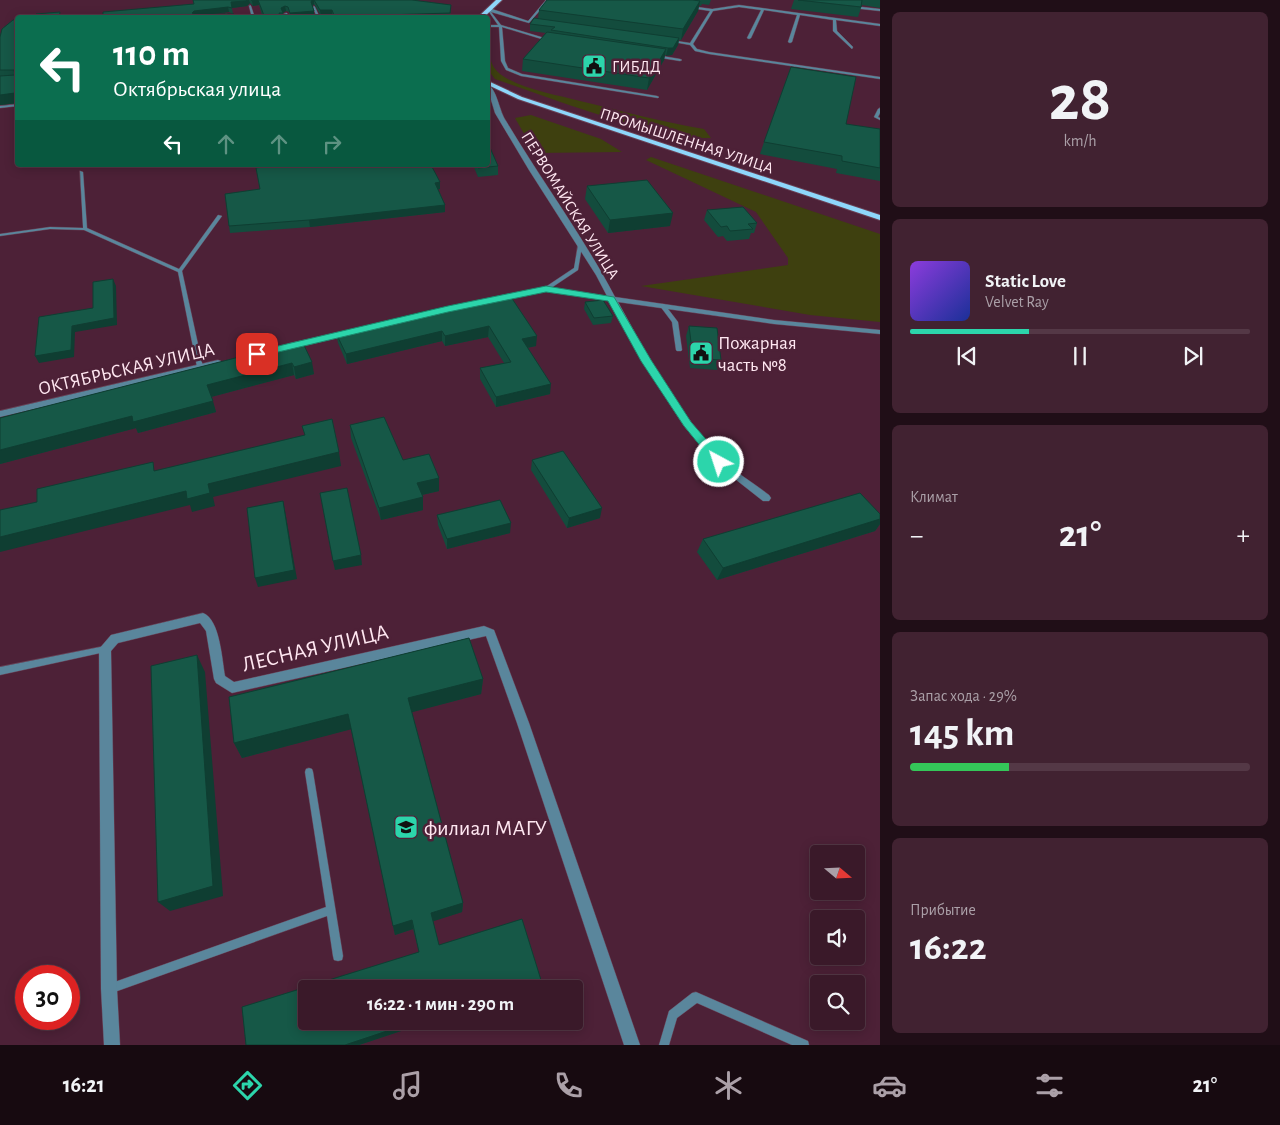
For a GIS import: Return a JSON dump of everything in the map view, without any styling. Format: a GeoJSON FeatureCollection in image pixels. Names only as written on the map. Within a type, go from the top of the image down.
{"type":"FeatureCollection","features":[{"type":"Feature","properties":{"kind":"main road"},"geometry":{"type":"LineString","coordinates":[[482,15],[499,0]]}},
{"type":"Feature","properties":{"kind":"main road","name":"ПРОМЫШЛЕННАЯ УЛИЦА"},"geometry":{"type":"LineString","coordinates":[[490,86],[539,104],[880,218]]}},
{"type":"Feature","properties":{"kind":"street","name":"ПЕРВОМАЙСКАЯ УЛИЦА"},"geometry":{"type":"LineString","coordinates":[[490,89],[498,113],[532,170],[600,275],[646,361],[687,424],[719,462],[766,498]]}},
{"type":"Feature","properties":{"kind":"street"},"geometry":{"type":"LineString","coordinates":[[492,300],[546,289],[774,322],[880,332]]}},
{"type":"Feature","properties":{"kind":"street"},"geometry":{"type":"LineString","coordinates":[[286,347],[362,329]]}},
{"type":"Feature","properties":{"kind":"street","name":"ОКТЯБРЬСКАЯ УЛИЦА"},"geometry":{"type":"LineString","coordinates":[[0,414],[228,360]]}},
{"type":"Feature","properties":{"kind":"street","name":"ЛЕСНАЯ УЛИЦА"},"geometry":{"type":"LineString","coordinates":[[105,649],[115,639],[203,618],[211,630],[220,679],[232,688],[484,631],[490,633],[632,1045]]}},
{"type":"Feature","properties":{"kind":"street"},"geometry":{"type":"LineString","coordinates":[[105,649],[109,989],[112,1045]]}},
{"type":"Feature","properties":{"kind":"lane"},"geometry":{"type":"LineString","coordinates":[[529,22],[548,0]]}},
{"type":"Feature","properties":{"kind":"lane"},"geometry":{"type":"LineString","coordinates":[[250,6],[253,15]]}},
{"type":"Feature","properties":{"kind":"lane"},"geometry":{"type":"LineString","coordinates":[[684,6],[712,10],[739,6],[834,19],[849,19],[880,25]]}},
{"type":"Feature","properties":{"kind":"lane"},"geometry":{"type":"LineString","coordinates":[[845,6],[880,10]]}},
{"type":"Feature","properties":{"kind":"lane"},"geometry":{"type":"LineString","coordinates":[[314,7],[318,15]]}},
{"type":"Feature","properties":{"kind":"lane"},"geometry":{"type":"LineString","coordinates":[[749,38],[763,9]]}},
{"type":"Feature","properties":{"kind":"lane"},"geometry":{"type":"LineString","coordinates":[[488,10],[538,23]]}},
{"type":"Feature","properties":{"kind":"lane"},"geometry":{"type":"LineString","coordinates":[[488,10],[500,26],[504,61],[508,69],[521,75],[657,97]]}},
{"type":"Feature","properties":{"kind":"lane"},"geometry":{"type":"LineString","coordinates":[[691,44],[712,10]]}},
{"type":"Feature","properties":{"kind":"lane"},"geometry":{"type":"LineString","coordinates":[[790,42],[798,14]]}},
{"type":"Feature","properties":{"kind":"lane"},"geometry":{"type":"LineString","coordinates":[[221,15],[231,15]]}},
{"type":"Feature","properties":{"kind":"lane"},"geometry":{"type":"LineString","coordinates":[[834,19],[835,31],[852,48]]}},
{"type":"Feature","properties":{"kind":"lane"},"geometry":{"type":"LineString","coordinates":[[490,26],[500,26],[558,41]]}},
{"type":"Feature","properties":{"kind":"lane"},"geometry":{"type":"LineString","coordinates":[[663,40],[691,44],[696,50],[710,53],[880,78]]}},
{"type":"Feature","properties":{"kind":"lane"},"geometry":{"type":"LineString","coordinates":[[652,56],[680,60]]}},
{"type":"Feature","properties":{"kind":"lane"},"geometry":{"type":"LineString","coordinates":[[0,108],[15,106]]}},
{"type":"Feature","properties":{"kind":"lane"},"geometry":{"type":"LineString","coordinates":[[880,109],[876,117],[880,119]]}},
{"type":"Feature","properties":{"kind":"lane"},"geometry":{"type":"LineString","coordinates":[[82,172],[85,229]]}},
{"type":"Feature","properties":{"kind":"lane"},"geometry":{"type":"LineString","coordinates":[[200,367],[180,271],[220,216]]}},
{"type":"Feature","properties":{"kind":"lane"},"geometry":{"type":"LineString","coordinates":[[0,235],[50,228],[85,229],[180,271]]}},
{"type":"Feature","properties":{"kind":"lane"},"geometry":{"type":"LineString","coordinates":[[546,289],[576,269],[580,246]]}},
{"type":"Feature","properties":{"kind":"lane"},"geometry":{"type":"LineString","coordinates":[[663,306],[675,322],[678,350]]}},
{"type":"Feature","properties":{"kind":"lane"},"geometry":{"type":"LineString","coordinates":[[0,671],[105,649]]}},
{"type":"Feature","properties":{"kind":"lane"},"geometry":{"type":"LineString","coordinates":[[309,772],[338,956]]}},
{"type":"Feature","properties":{"kind":"lane"},"geometry":{"type":"LineString","coordinates":[[109,989],[331,910]]}},
{"type":"Feature","properties":{"kind":"lane"},"geometry":{"type":"LineString","coordinates":[[664,1045],[673,1015],[696,997],[804,1045]]}},
{"type":"Feature","properties":{"kind":"shaded area"},"geometry":{"type":"Polygon","coordinates":[[[490,56],[492,64],[500,74],[528,88],[657,120],[704,129],[711,138],[671,138],[495,79],[490,73],[490,56]]]}},
{"type":"Feature","properties":{"kind":"shaded area"},"geometry":{"type":"Polygon","coordinates":[[[531,115],[601,139],[622,152],[535,153],[515,118],[531,115]]]}},
{"type":"Feature","properties":{"kind":"shaded area"},"geometry":{"type":"Polygon","coordinates":[[[651,157],[880,234],[880,322],[810,315],[641,286],[788,265],[788,258],[756,212],[646,160],[651,157]]]}},
{"type":"Feature","properties":{"kind":"building"},"geometry":{"type":"Polygon","coordinates":[[[193,0],[247,0],[231,2],[232,8],[194,11],[192,13],[234,15],[103,15],[103,12],[194,4],[193,0]]]}},
{"type":"Feature","properties":{"kind":"building"},"geometry":{"type":"Polygon","coordinates":[[[258,0],[312,0],[314,11],[290,13],[288,7],[285,6],[281,8],[283,13],[279,13],[280,15],[264,15],[258,0]]]}},
{"type":"Feature","properties":{"kind":"building"},"geometry":{"type":"Polygon","coordinates":[[[314,0],[412,0],[451,5],[450,13],[334,15],[332,10],[320,10],[314,0]]]}},
{"type":"Feature","properties":{"kind":"building"},"geometry":{"type":"Polygon","coordinates":[[[547,0],[700,1],[683,29],[539,10],[547,0]]]}},
{"type":"Feature","properties":{"kind":"building"},"geometry":{"type":"Polygon","coordinates":[[[798,0],[862,0],[861,7],[798,0]]]}},
{"type":"Feature","properties":{"kind":"building"},"geometry":{"type":"Polygon","coordinates":[[[60,12],[60,15],[36,14],[60,12]]]}},
{"type":"Feature","properties":{"kind":"building"},"geometry":{"type":"Polygon","coordinates":[[[534,18],[679,38],[673,48],[668,48],[551,30],[555,27],[530,24],[534,18]]]}},
{"type":"Feature","properties":{"kind":"building"},"geometry":{"type":"Polygon","coordinates":[[[15,20],[15,75],[14,70],[0,70],[0,37],[2,29],[15,20]]]}},
{"type":"Feature","properties":{"kind":"building"},"geometry":{"type":"Polygon","coordinates":[[[547,32],[666,49],[649,78],[523,59],[547,32]]]}},
{"type":"Feature","properties":{"kind":"building"},"geometry":{"type":"Polygon","coordinates":[[[791,67],[856,77],[846,124],[880,129],[880,168],[842,161],[842,156],[764,142],[791,67]]]}},
{"type":"Feature","properties":{"kind":"building"},"geometry":{"type":"Polygon","coordinates":[[[15,75],[15,93],[0,95],[0,76],[15,75]]]}},
{"type":"Feature","properties":{"kind":"building"},"geometry":{"type":"Polygon","coordinates":[[[490,148],[498,166],[490,167],[490,148]]]}},
{"type":"Feature","properties":{"kind":"building"},"geometry":{"type":"Polygon","coordinates":[[[432,167],[440,182],[435,183],[445,205],[309,220],[229,226],[225,194],[260,189],[256,168],[432,167]]]}},
{"type":"Feature","properties":{"kind":"building"},"geometry":{"type":"Polygon","coordinates":[[[647,180],[673,213],[610,220],[587,186],[647,180]]]}},
{"type":"Feature","properties":{"kind":"building"},"geometry":{"type":"Polygon","coordinates":[[[743,207],[757,223],[748,224],[753,229],[730,231],[727,226],[721,227],[707,210],[743,207]]]}},
{"type":"Feature","properties":{"kind":"building"},"geometry":{"type":"Polygon","coordinates":[[[113,279],[114,318],[72,326],[71,350],[35,356],[39,317],[93,308],[93,282],[113,279]]]}},
{"type":"Feature","properties":{"kind":"building"},"geometry":{"type":"Polygon","coordinates":[[[509,294],[537,336],[522,339],[551,384],[496,397],[480,368],[511,362],[489,326],[445,336],[442,331],[346,354],[336,333],[430,310],[509,294]]]}},
{"type":"Feature","properties":{"kind":"building"},"geometry":{"type":"Polygon","coordinates":[[[603,300],[613,316],[594,318],[585,302],[603,300]]]}},
{"type":"Feature","properties":{"kind":"building"},"geometry":{"type":"Polygon","coordinates":[[[689,326],[717,328],[721,360],[693,358],[689,326]]]}},
{"type":"Feature","properties":{"kind":"building"},"geometry":{"type":"Polygon","coordinates":[[[302,341],[312,362],[294,367],[292,363],[207,385],[213,401],[133,422],[132,416],[0,450],[0,418],[302,341]]]}},
{"type":"Feature","properties":{"kind":"building"},"geometry":{"type":"Polygon","coordinates":[[[384,417],[403,460],[429,454],[439,478],[417,483],[423,497],[379,508],[350,425],[384,417]]]}},
{"type":"Feature","properties":{"kind":"building"},"geometry":{"type":"Polygon","coordinates":[[[332,419],[339,452],[208,484],[210,493],[187,499],[186,491],[0,537],[0,510],[37,502],[37,489],[153,462],[154,471],[305,435],[302,426],[332,419]]]}},
{"type":"Feature","properties":{"kind":"building"},"geometry":{"type":"Polygon","coordinates":[[[563,451],[602,508],[569,518],[532,460],[563,451]]]}},
{"type":"Feature","properties":{"kind":"building"},"geometry":{"type":"Polygon","coordinates":[[[347,488],[361,555],[333,561],[320,493],[347,488]]]}},
{"type":"Feature","properties":{"kind":"building"},"geometry":{"type":"Polygon","coordinates":[[[860,493],[880,514],[880,519],[723,568],[703,539],[860,493]]]}},
{"type":"Feature","properties":{"kind":"building"},"geometry":{"type":"Polygon","coordinates":[[[500,500],[511,523],[447,539],[437,515],[500,500]]]}},
{"type":"Feature","properties":{"kind":"building"},"geometry":{"type":"Polygon","coordinates":[[[283,501],[294,570],[255,578],[247,508],[283,501]]]}},
{"type":"Feature","properties":{"kind":"building","name":"филиал МАГУ"},"geometry":{"type":"Polygon","coordinates":[[[469,638],[483,679],[408,698],[463,903],[431,913],[439,945],[522,919],[541,980],[329,980],[419,952],[412,920],[393,926],[348,714],[234,743],[229,697],[469,638]]]}},
{"type":"Feature","properties":{"kind":"building"},"geometry":{"type":"Polygon","coordinates":[[[197,655],[213,886],[158,902],[151,666],[197,655]]]}},
{"type":"Feature","properties":{"kind":"building","name":"филиал МАГУ"},"geometry":{"type":"Polygon","coordinates":[[[298,990],[298,1030],[390,1030],[345,1045],[246,1045],[242,1007],[298,990]]]}},
{"type":"Feature","properties":{"kind":"place","name":"ГИБДД"},"geometry":{"type":"Point","coordinates":[594,66]}},
{"type":"Feature","properties":{"kind":"place","name":"Пожарная часть №8"},"geometry":{"type":"Point","coordinates":[701,353]}},
{"type":"Feature","properties":{"kind":"place","name":"филиал МАГУ"},"geometry":{"type":"Point","coordinates":[406,827]}},
{"type":"Feature","properties":{"kind":"route"},"geometry":{"type":"LineString","coordinates":[[257,354],[448,309],[546,289],[611,298],[646,361],[687,424],[719,462]]}}]}
